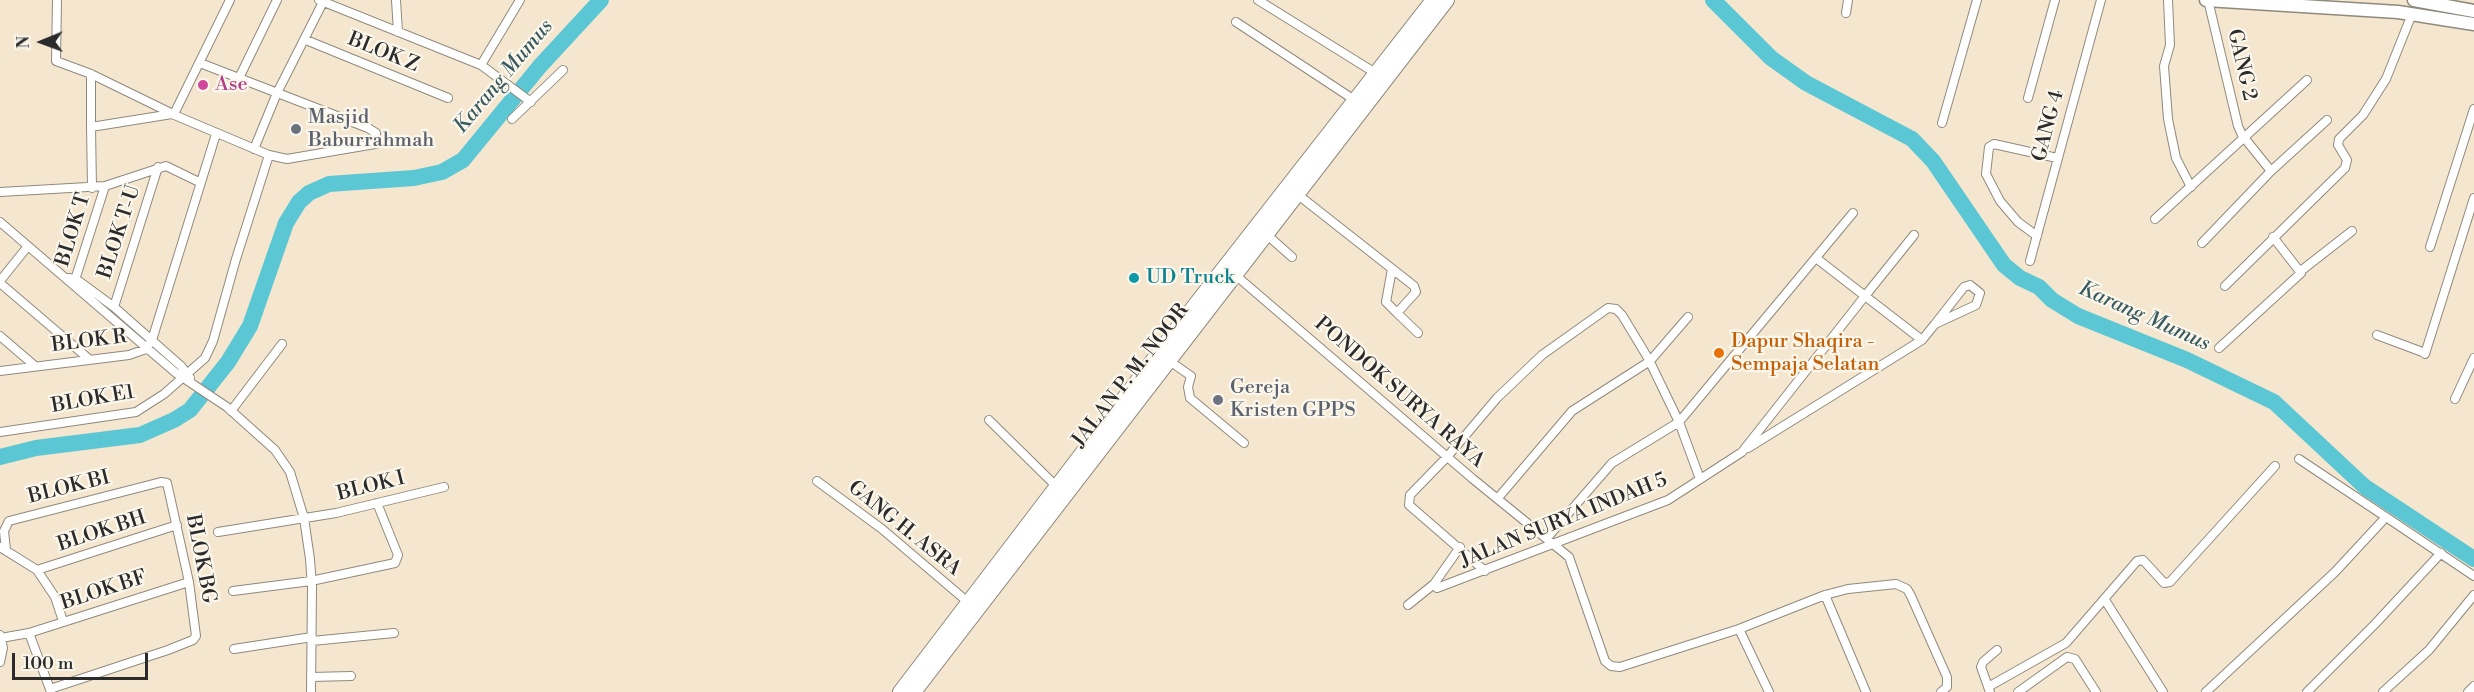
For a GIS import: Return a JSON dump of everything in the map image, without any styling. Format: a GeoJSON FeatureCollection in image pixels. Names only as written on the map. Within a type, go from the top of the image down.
{"type":"FeatureCollection","features":[{"type":"Feature","properties":{"kind":"highway","name":"JALAN P. M. NOOR"},"geometry":{"type":"LineString","coordinates":[[914,692],[1062,487],[1168,360],[1230,271],[1266,234],[1297,194],[1377,74],[1434,0]]}},
{"type":"Feature","properties":{"kind":"highway","name":"JALAN P. M. NOOR"},"geometry":{"type":"LineString","coordinates":[[900,692],[1062,487],[1357,105],[1447,0]]}},
{"type":"Feature","properties":{"kind":"main road"},"geometry":{"type":"LineString","coordinates":[[2207,0],[2412,14],[2474,24]]}},
{"type":"Feature","properties":{"kind":"main road"},"geometry":{"type":"LineString","coordinates":[[2414,0],[2474,11]]}},
{"type":"Feature","properties":{"kind":"street"},"geometry":{"type":"LineString","coordinates":[[57,0],[56,61],[91,74],[216,134],[269,155],[291,159],[372,145],[376,139],[376,133],[368,128],[200,63]]}},
{"type":"Feature","properties":{"kind":"street"},"geometry":{"type":"LineString","coordinates":[[173,114],[230,0]]}},
{"type":"Feature","properties":{"kind":"street"},"geometry":{"type":"LineString","coordinates":[[239,78],[277,0]]}},
{"type":"Feature","properties":{"kind":"street"},"geometry":{"type":"LineString","coordinates":[[396,0],[398,32]]}},
{"type":"Feature","properties":{"kind":"street"},"geometry":{"type":"LineString","coordinates":[[481,66],[520,0]]}},
{"type":"Feature","properties":{"kind":"street"},"geometry":{"type":"LineString","coordinates":[[1258,0],[1377,74]]}},
{"type":"Feature","properties":{"kind":"street"},"geometry":{"type":"LineString","coordinates":[[1846,13],[1848,0]]}},
{"type":"Feature","properties":{"kind":"street"},"geometry":{"type":"LineString","coordinates":[[1942,123],[1977,0]]}},
{"type":"Feature","properties":{"kind":"street"},"geometry":{"type":"LineString","coordinates":[[2028,98],[2055,0]]}},
{"type":"Feature","properties":{"kind":"street","name":"GANG 4"},"geometry":{"type":"LineString","coordinates":[[2030,261],[2102,0]]}},
{"type":"Feature","properties":{"kind":"street"},"geometry":{"type":"LineString","coordinates":[[2168,0],[2170,45],[2164,66],[2166,93],[2176,158],[2191,187]]}},
{"type":"Feature","properties":{"kind":"street","name":"GANG 2"},"geometry":{"type":"LineString","coordinates":[[2207,0],[2238,126],[2243,138],[2271,171]]}},
{"type":"Feature","properties":{"kind":"street"},"geometry":{"type":"LineString","coordinates":[[254,149],[277,93],[306,40],[321,1],[481,66],[530,100]]}},
{"type":"Feature","properties":{"kind":"street"},"geometry":{"type":"LineString","coordinates":[[2224,286],[2347,163],[2338,145],[2339,139],[2363,115],[2386,79],[2412,14]]}},
{"type":"Feature","properties":{"kind":"street"},"geometry":{"type":"LineString","coordinates":[[1236,22],[1357,105]]}},
{"type":"Feature","properties":{"kind":"street","name":"BLOK Z"},"geometry":{"type":"LineString","coordinates":[[306,40],[448,98]]}},
{"type":"Feature","properties":{"kind":"street"},"geometry":{"type":"LineString","coordinates":[[512,119],[563,70]]}},
{"type":"Feature","properties":{"kind":"street"},"geometry":{"type":"LineString","coordinates":[[91,74],[92,188]]}},
{"type":"Feature","properties":{"kind":"street","name":"GANG 2"},"geometry":{"type":"LineString","coordinates":[[2243,138],[2307,80]]}},
{"type":"Feature","properties":{"kind":"street"},"geometry":{"type":"LineString","coordinates":[[2430,247],[2474,109]]}},
{"type":"Feature","properties":{"kind":"street"},"geometry":{"type":"LineString","coordinates":[[91,127],[173,114]]}},
{"type":"Feature","properties":{"kind":"street"},"geometry":{"type":"LineString","coordinates":[[2202,243],[2271,171],[2327,120]]}},
{"type":"Feature","properties":{"kind":"street"},"geometry":{"type":"LineString","coordinates":[[146,349],[152,340],[199,182],[216,134]]}},
{"type":"Feature","properties":{"kind":"street"},"geometry":{"type":"LineString","coordinates":[[2155,219],[2243,138]]}},
{"type":"Feature","properties":{"kind":"street"},"geometry":{"type":"LineString","coordinates":[[2037,236],[2018,222],[2000,201],[1986,174],[1989,147],[1994,144],[2057,158]]}},
{"type":"Feature","properties":{"kind":"street","name":"BLOK E1"},"geometry":{"type":"LineString","coordinates":[[0,432],[136,412],[148,407],[205,358],[213,341],[269,155]]}},
{"type":"Feature","properties":{"kind":"street"},"geometry":{"type":"LineString","coordinates":[[0,192],[105,186],[158,167],[175,168],[199,182]]}},
{"type":"Feature","properties":{"kind":"street","name":"BLOK T-U"},"geometry":{"type":"LineString","coordinates":[[114,307],[158,167]]}},
{"type":"Feature","properties":{"kind":"street","name":"BLOK T"},"geometry":{"type":"LineString","coordinates":[[73,281],[105,186]]}},
{"type":"Feature","properties":{"kind":"street"},"geometry":{"type":"LineString","coordinates":[[1297,194],[1414,286],[1416,292],[1397,313]]}},
{"type":"Feature","properties":{"kind":"street"},"geometry":{"type":"LineString","coordinates":[[2377,335],[2425,353],[2474,198]]}},
{"type":"Feature","properties":{"kind":"street"},"geometry":{"type":"LineString","coordinates":[[1550,540],[1612,463],[1679,422],[1853,213]]}},
{"type":"Feature","properties":{"kind":"street"},"geometry":{"type":"LineString","coordinates":[[0,222],[73,281],[146,349],[186,376]]}},
{"type":"Feature","properties":{"kind":"street"},"geometry":{"type":"LineString","coordinates":[[2219,348],[2302,270],[2352,231]]}},
{"type":"Feature","properties":{"kind":"street"},"geometry":{"type":"LineString","coordinates":[[1266,234],[1292,257]]}},
{"type":"Feature","properties":{"kind":"street","name":"JALAN SURYA INDAH 5"},"geometry":{"type":"LineString","coordinates":[[1742,452],[1914,235]]}},
{"type":"Feature","properties":{"kind":"street"},"geometry":{"type":"LineString","coordinates":[[2273,237],[2302,270]]}},
{"type":"Feature","properties":{"kind":"street"},"geometry":{"type":"LineString","coordinates":[[28,246],[0,282],[89,358]]}},
{"type":"Feature","properties":{"kind":"street"},"geometry":{"type":"LineString","coordinates":[[1816,258],[1922,340]]}},
{"type":"Feature","properties":{"kind":"street"},"geometry":{"type":"LineString","coordinates":[[1392,269],[1386,302],[1418,333]]}},
{"type":"Feature","properties":{"kind":"street","name":"PONDOK SURYA RAYA"},"geometry":{"type":"LineString","coordinates":[[1230,271],[1447,457],[1569,557],[1605,661],[1611,666],[1620,667],[1739,629]]}},
{"type":"Feature","properties":{"kind":"street"},"geometry":{"type":"LineString","coordinates":[[73,281],[114,307],[152,340],[186,376],[229,409],[275,450],[290,472],[304,518],[311,581],[311,692]]}},
{"type":"Feature","properties":{"kind":"street","name":"JALAN SURYA INDAH 5"},"geometry":{"type":"LineString","coordinates":[[1460,547],[1434,584],[1439,588],[1485,571],[1550,540],[1668,500],[1922,340],[1964,287],[1970,285],[1978,288],[1980,298],[1976,305],[1935,324]]}},
{"type":"Feature","properties":{"kind":"street"},"geometry":{"type":"LineString","coordinates":[[1485,571],[1460,547],[1412,508],[1408,501],[1410,495],[1447,457],[1497,398],[1542,355],[1608,308],[1616,309],[1622,315],[1650,361],[1679,422],[1700,479]]}},
{"type":"Feature","properties":{"kind":"street"},"geometry":{"type":"LineString","coordinates":[[1498,498],[1572,411],[1650,361],[1688,316]]}},
{"type":"Feature","properties":{"kind":"street"},"geometry":{"type":"LineString","coordinates":[[0,336],[35,366]]}},
{"type":"Feature","properties":{"kind":"street"},"geometry":{"type":"LineString","coordinates":[[229,409],[282,344]]}},
{"type":"Feature","properties":{"kind":"street","name":"BLOK R"},"geometry":{"type":"LineString","coordinates":[[0,371],[89,358],[129,355],[146,349]]}},
{"type":"Feature","properties":{"kind":"street"},"geometry":{"type":"LineString","coordinates":[[2455,399],[2474,358]]}},
{"type":"Feature","properties":{"kind":"street"},"geometry":{"type":"LineString","coordinates":[[1168,360],[1191,376],[1188,390],[1190,398],[1244,442]]}},
{"type":"Feature","properties":{"kind":"street"},"geometry":{"type":"LineString","coordinates":[[988,420],[1062,487]]}},
{"type":"Feature","properties":{"kind":"street"},"geometry":{"type":"LineString","coordinates":[[2298,459],[2474,576]]}},
{"type":"Feature","properties":{"kind":"street"},"geometry":{"type":"LineString","coordinates":[[1997,650],[1983,662],[1983,673],[1989,687],[2066,643],[2141,560],[2164,583],[2170,582],[2275,466]]}},
{"type":"Feature","properties":{"kind":"street","name":"GANG H. ASRA"},"geometry":{"type":"LineString","coordinates":[[817,481],[882,529],[969,603]]}},
{"type":"Feature","properties":{"kind":"street","name":"BLOK BI"},"geometry":{"type":"LineString","coordinates":[[3,549],[4,531],[9,520],[161,482],[166,483]]}},
{"type":"Feature","properties":{"kind":"street","name":"BLOK BG"},"geometry":{"type":"LineString","coordinates":[[50,691],[193,640],[196,632],[189,582],[166,483]]}},
{"type":"Feature","properties":{"kind":"street","name":"BLOK I"},"geometry":{"type":"LineString","coordinates":[[218,532],[304,518],[444,487]]}},
{"type":"Feature","properties":{"kind":"street"},"geometry":{"type":"LineString","coordinates":[[233,591],[311,581],[398,560],[377,503]]}},
{"type":"Feature","properties":{"kind":"street"},"geometry":{"type":"LineString","coordinates":[[2206,692],[2335,572],[2386,517]]}},
{"type":"Feature","properties":{"kind":"street","name":"BLOK BH"},"geometry":{"type":"LineString","coordinates":[[37,570],[177,525]]}},
{"type":"Feature","properties":{"kind":"street"},"geometry":{"type":"LineString","coordinates":[[3,549],[37,570],[55,597],[63,621]]}},
{"type":"Feature","properties":{"kind":"street"},"geometry":{"type":"LineString","coordinates":[[2307,692],[2441,553]]}},
{"type":"Feature","properties":{"kind":"street","name":"BLOK BF"},"geometry":{"type":"LineString","coordinates":[[1,637],[29,633],[189,582]]}},
{"type":"Feature","properties":{"kind":"street"},"geometry":{"type":"LineString","coordinates":[[1408,606],[1434,584]]}},
{"type":"Feature","properties":{"kind":"street"},"geometry":{"type":"LineString","coordinates":[[1769,692],[1739,629],[1825,595],[1848,589],[1902,586],[1911,596],[1947,676],[1947,687],[1941,692]]}},
{"type":"Feature","properties":{"kind":"street"},"geometry":{"type":"LineString","coordinates":[[1825,595],[1866,692]]}},
{"type":"Feature","properties":{"kind":"street"},"geometry":{"type":"LineString","coordinates":[[2383,692],[2429,650],[2474,595]]}},
{"type":"Feature","properties":{"kind":"street"},"geometry":{"type":"LineString","coordinates":[[2105,600],[2163,692]]}},
{"type":"Feature","properties":{"kind":"street"},"geometry":{"type":"LineString","coordinates":[[29,633],[50,691]]}},
{"type":"Feature","properties":{"kind":"street"},"geometry":{"type":"LineString","coordinates":[[234,648],[394,633]]}},
{"type":"Feature","properties":{"kind":"street"},"geometry":{"type":"LineString","coordinates":[[0,662],[1,637]]}},
{"type":"Feature","properties":{"kind":"street"},"geometry":{"type":"LineString","coordinates":[[2023,691],[2067,657],[2075,659],[2096,692]]}},
{"type":"Feature","properties":{"kind":"street"},"geometry":{"type":"LineString","coordinates":[[311,677],[351,676]]}},
{"type":"Feature","properties":{"kind":"street"},"geometry":{"type":"LineString","coordinates":[[2468,692],[2474,686]]}},
{"type":"Feature","properties":{"kind":"waterway","name":"Karang Mumus"},"geometry":{"type":"LineString","coordinates":[[0,457],[36,448],[140,435],[190,410],[228,362],[250,326],[286,223],[299,202],[309,193],[329,184],[414,178],[442,172],[463,160],[540,66],[601,0]]}},
{"type":"Feature","properties":{"kind":"waterway","name":"Karang Mumus"},"geometry":{"type":"LineString","coordinates":[[1713,0],[1771,58],[1806,83],[1912,139],[1933,161],[2004,265],[2020,278],[2039,287],[2052,300],[2078,316],[2187,360],[2274,402],[2365,487],[2474,559]]}},
{"type":"Feature","properties":{"kind":"place","name":"Ase"},"geometry":{"type":"Point","coordinates":[203,85]}},
{"type":"Feature","properties":{"kind":"place","name":"Masjid Baburrahmah"},"geometry":{"type":"Point","coordinates":[296,129]}},
{"type":"Feature","properties":{"kind":"place","name":"UD Truck"},"geometry":{"type":"Point","coordinates":[1134,278]}},
{"type":"Feature","properties":{"kind":"place","name":"Dapur Shaqira - Sempaja Selatan"},"geometry":{"type":"Point","coordinates":[1719,353]}},
{"type":"Feature","properties":{"kind":"place","name":"Gereja Kristen GPPS"},"geometry":{"type":"Point","coordinates":[1218,400]}}]}
